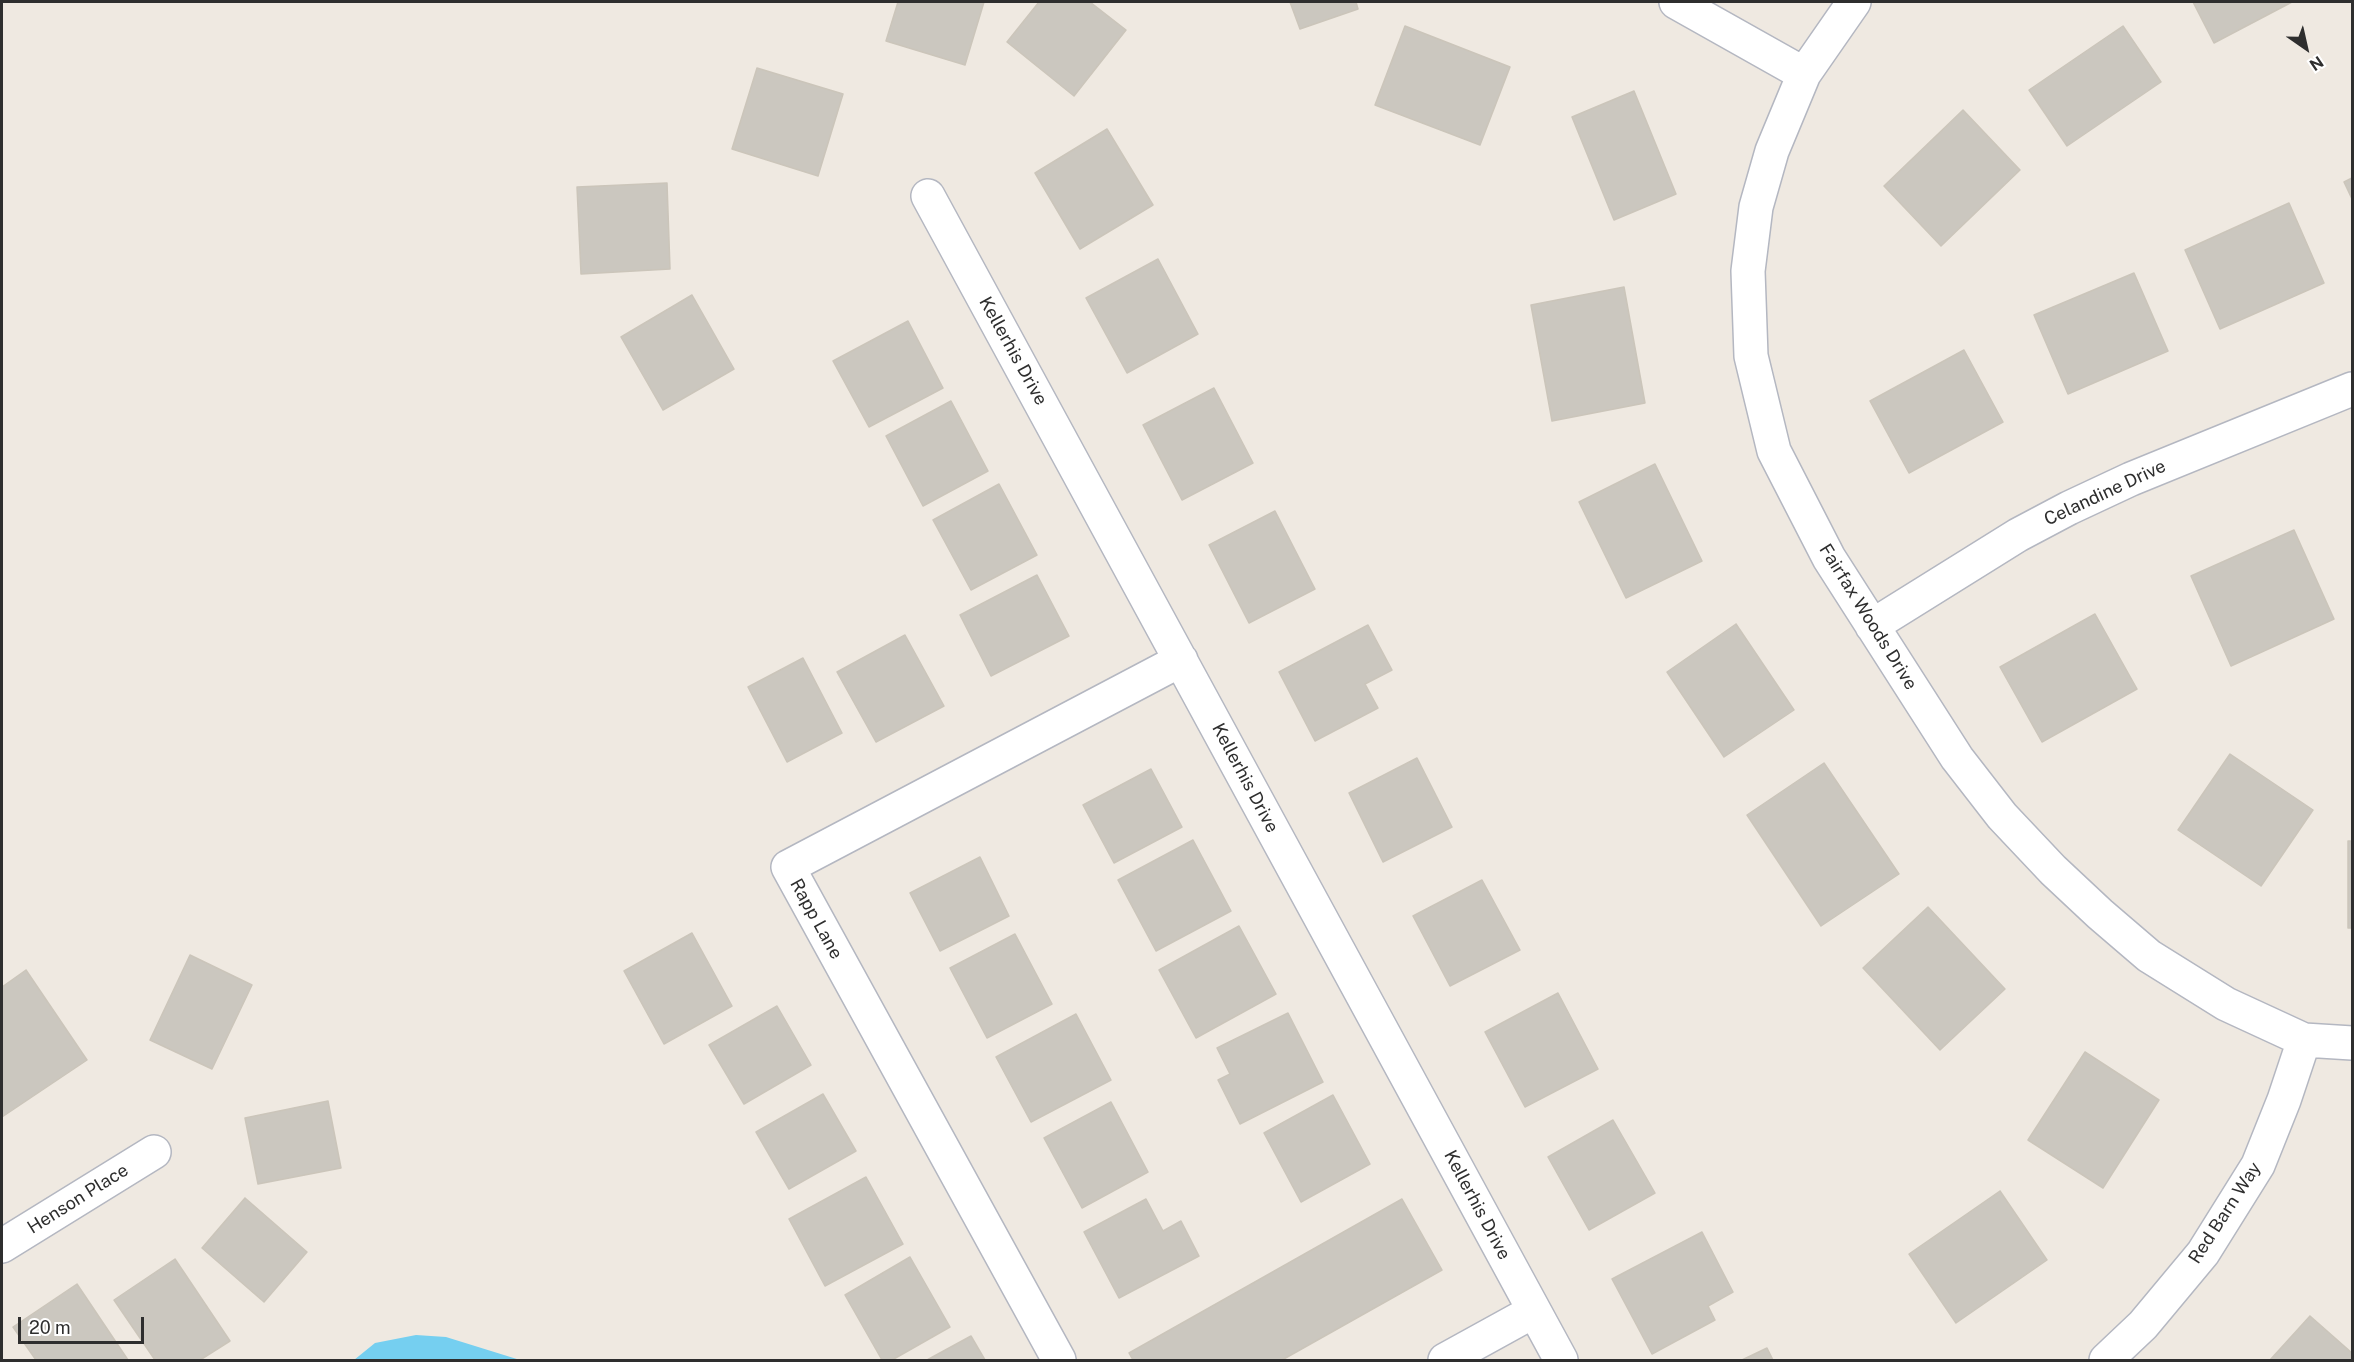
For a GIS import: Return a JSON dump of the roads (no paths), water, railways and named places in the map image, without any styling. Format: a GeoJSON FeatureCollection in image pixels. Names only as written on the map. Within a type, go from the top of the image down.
{"type":"FeatureCollection","features":[{"type":"Feature","properties":{"kind":"street"},"geometry":{"type":"LineString","coordinates":[[1676,2],[1804,74]]}},
{"type":"Feature","properties":{"kind":"street","name":"Fairfax Woods Drive"},"geometry":{"type":"LineString","coordinates":[[1854,2],[1804,74],[1772,151],[1756,207],[1748,271],[1751,356],[1774,451],[1829,558],[1957,758],[2002,816],[2053,870],[2149,956],[2226,1004],[2304,1040],[2352,1042]]}},
{"type":"Feature","properties":{"kind":"street","name":"Kellerhis Drive"},"geometry":{"type":"LineString","coordinates":[[928,196],[1561,1360]]}},
{"type":"Feature","properties":{"kind":"street","name":"Celandine Drive"},"geometry":{"type":"LineString","coordinates":[[1872,626],[2018,535],[2069,508],[2131,479],[2352,389]]}},
{"type":"Feature","properties":{"kind":"street","name":"Rapp Lane"},"geometry":{"type":"LineString","coordinates":[[1059,1360],[788,867],[1181,660]]}},
{"type":"Feature","properties":{"kind":"street","name":"Red Barn Way"},"geometry":{"type":"LineString","coordinates":[[2106,1360],[2143,1325],[2203,1253],[2258,1165],[2284,1101],[2304,1040]]}},
{"type":"Feature","properties":{"kind":"street","name":"Henson Place"},"geometry":{"type":"LineString","coordinates":[[2,1246],[154,1152]]}},
{"type":"Feature","properties":{"kind":"street"},"geometry":{"type":"LineString","coordinates":[[1445,1360],[1534,1311]]}},
{"type":"Feature","properties":{"kind":"water"},"geometry":{"type":"Polygon","coordinates":[[[416,1335],[446,1337],[520,1360],[354,1360],[375,1343],[416,1335]]]}}]}
